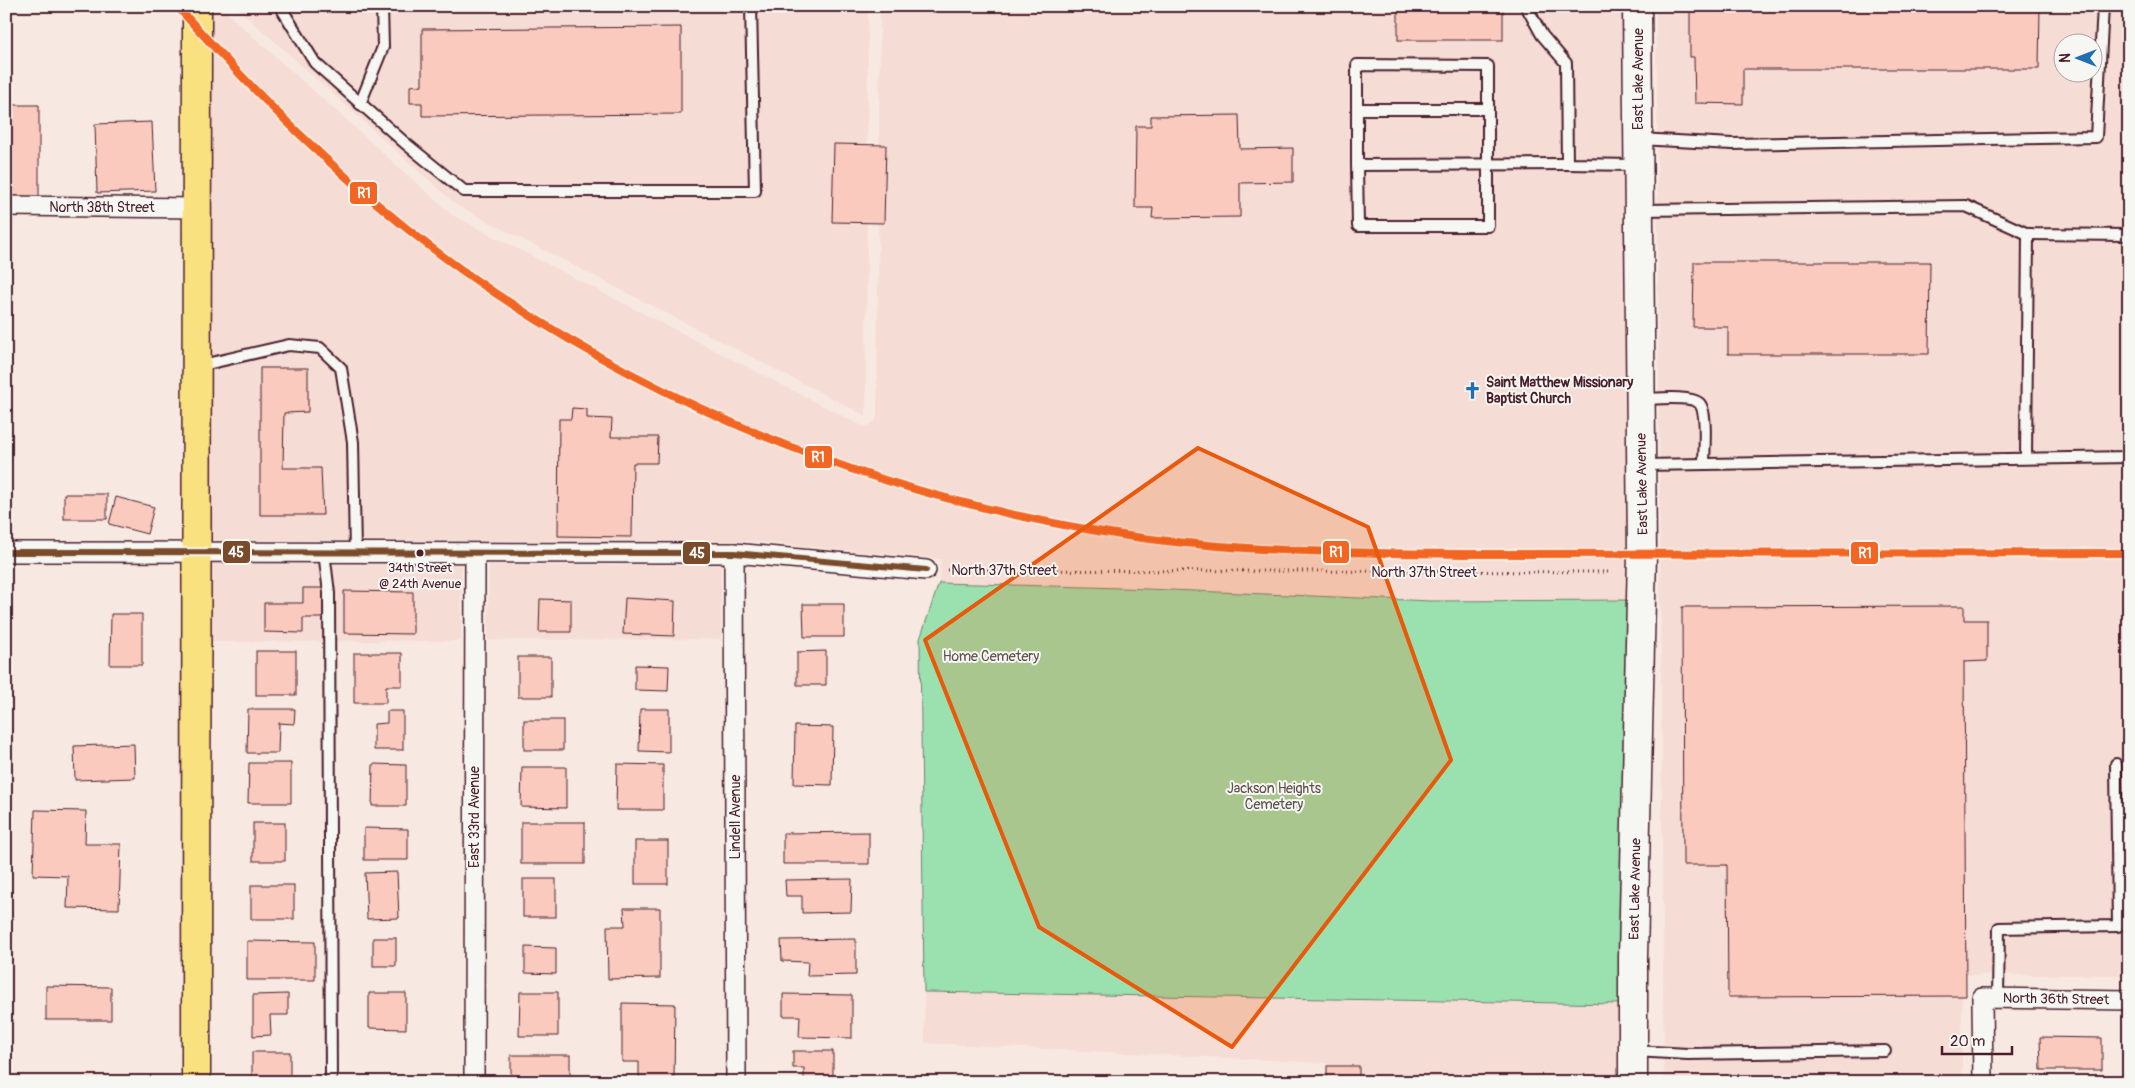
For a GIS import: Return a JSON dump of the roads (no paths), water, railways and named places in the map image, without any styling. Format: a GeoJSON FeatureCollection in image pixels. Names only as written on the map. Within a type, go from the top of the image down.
{"type":"FeatureCollection","features":[{"type":"Feature","properties":{"kind":"main road"},"geometry":{"type":"LineString","coordinates":[[196,1082],[197,6]]}},
{"type":"Feature","properties":{"kind":"street","name":"East Lake Avenue"},"geometry":{"type":"LineString","coordinates":[[1634,1082],[1633,957],[1642,572],[1637,6]]}},
{"type":"Feature","properties":{"kind":"street","name":"North 38th Street"},"geometry":{"type":"LineString","coordinates":[[6,206],[197,208]]}},
{"type":"Feature","properties":{"kind":"street"},"geometry":{"type":"LineString","coordinates":[[6,552],[734,553],[926,570]]}},
{"type":"Feature","properties":{"kind":"street","name":"East 33rd Avenue"},"geometry":{"type":"LineString","coordinates":[[474,1082],[475,553]]}},
{"type":"Feature","properties":{"kind":"street","name":"Lindell Avenue"},"geometry":{"type":"LineString","coordinates":[[734,553],[736,1082]]}},
{"type":"Feature","properties":{"kind":"street"},"geometry":{"type":"LineString","coordinates":[[1983,1082],[1990,998]]}},
{"type":"Feature","properties":{"kind":"street","name":"North 36th Street"},"geometry":{"type":"LineString","coordinates":[[1990,998],[2129,1000]]}},
{"type":"Feature","properties":{"kind":"lane"},"geometry":{"type":"LineString","coordinates":[[280,6],[315,63],[405,143],[464,191],[755,192],[751,6]]}},
{"type":"Feature","properties":{"kind":"lane"},"geometry":{"type":"LineString","coordinates":[[360,104],[383,48],[382,6]]}},
{"type":"Feature","properties":{"kind":"lane"},"geometry":{"type":"LineString","coordinates":[[1526,6],[1542,35],[1566,63],[1567,164]]}},
{"type":"Feature","properties":{"kind":"lane"},"geometry":{"type":"LineString","coordinates":[[1357,165],[1567,164],[1638,152],[1732,144],[2096,138],[2103,6]]}},
{"type":"Feature","properties":{"kind":"lane"},"geometry":{"type":"LineString","coordinates":[[1357,66],[1488,66],[1488,226],[1358,226],[1357,109],[1357,66]]}},
{"type":"Feature","properties":{"kind":"lane"},"geometry":{"type":"LineString","coordinates":[[1357,109],[1488,109]]}},
{"type":"Feature","properties":{"kind":"lane"},"geometry":{"type":"LineString","coordinates":[[1639,210],[1966,206],[2028,234],[2129,235]]}},
{"type":"Feature","properties":{"kind":"lane"},"geometry":{"type":"LineString","coordinates":[[2026,457],[2028,234]]}},
{"type":"Feature","properties":{"kind":"lane"},"geometry":{"type":"LineString","coordinates":[[197,366],[289,346],[320,348],[340,368],[353,442],[355,552]]}},
{"type":"Feature","properties":{"kind":"lane"},"geometry":{"type":"LineString","coordinates":[[1641,399],[1691,399],[1699,403],[1704,412],[1704,464]]}},
{"type":"Feature","properties":{"kind":"lane"},"geometry":{"type":"LineString","coordinates":[[1642,464],[2129,457]]}},
{"type":"Feature","properties":{"kind":"lane"},"geometry":{"type":"LineString","coordinates":[[324,552],[329,593],[331,1082]]}},
{"type":"Feature","properties":{"kind":"lane"},"geometry":{"type":"LineString","coordinates":[[1990,998],[1999,928],[2118,926],[2116,764]]}},
{"type":"Feature","properties":{"kind":"lane"},"geometry":{"type":"LineString","coordinates":[[1633,1051],[1688,1054],[1885,1051]]}},
{"type":"Feature","properties":{"kind":"place","name":"Saint Matthew Missionary Baptist Church"},"geometry":{"type":"Point","coordinates":[1472,390]}},
{"type":"Feature","properties":{"kind":"place","name":"34th Street @ 24th Avenue"},"geometry":{"type":"Point","coordinates":[420,553]}},
{"type":"Feature","properties":{"kind":"park label","name":"Home Cemetery"},"geometry":{"type":"Point","coordinates":[991,656]}},
{"type":"Feature","properties":{"kind":"park label","name":"Jackson Heights Cemetery"},"geometry":{"type":"Point","coordinates":[1274,796]}}]}
